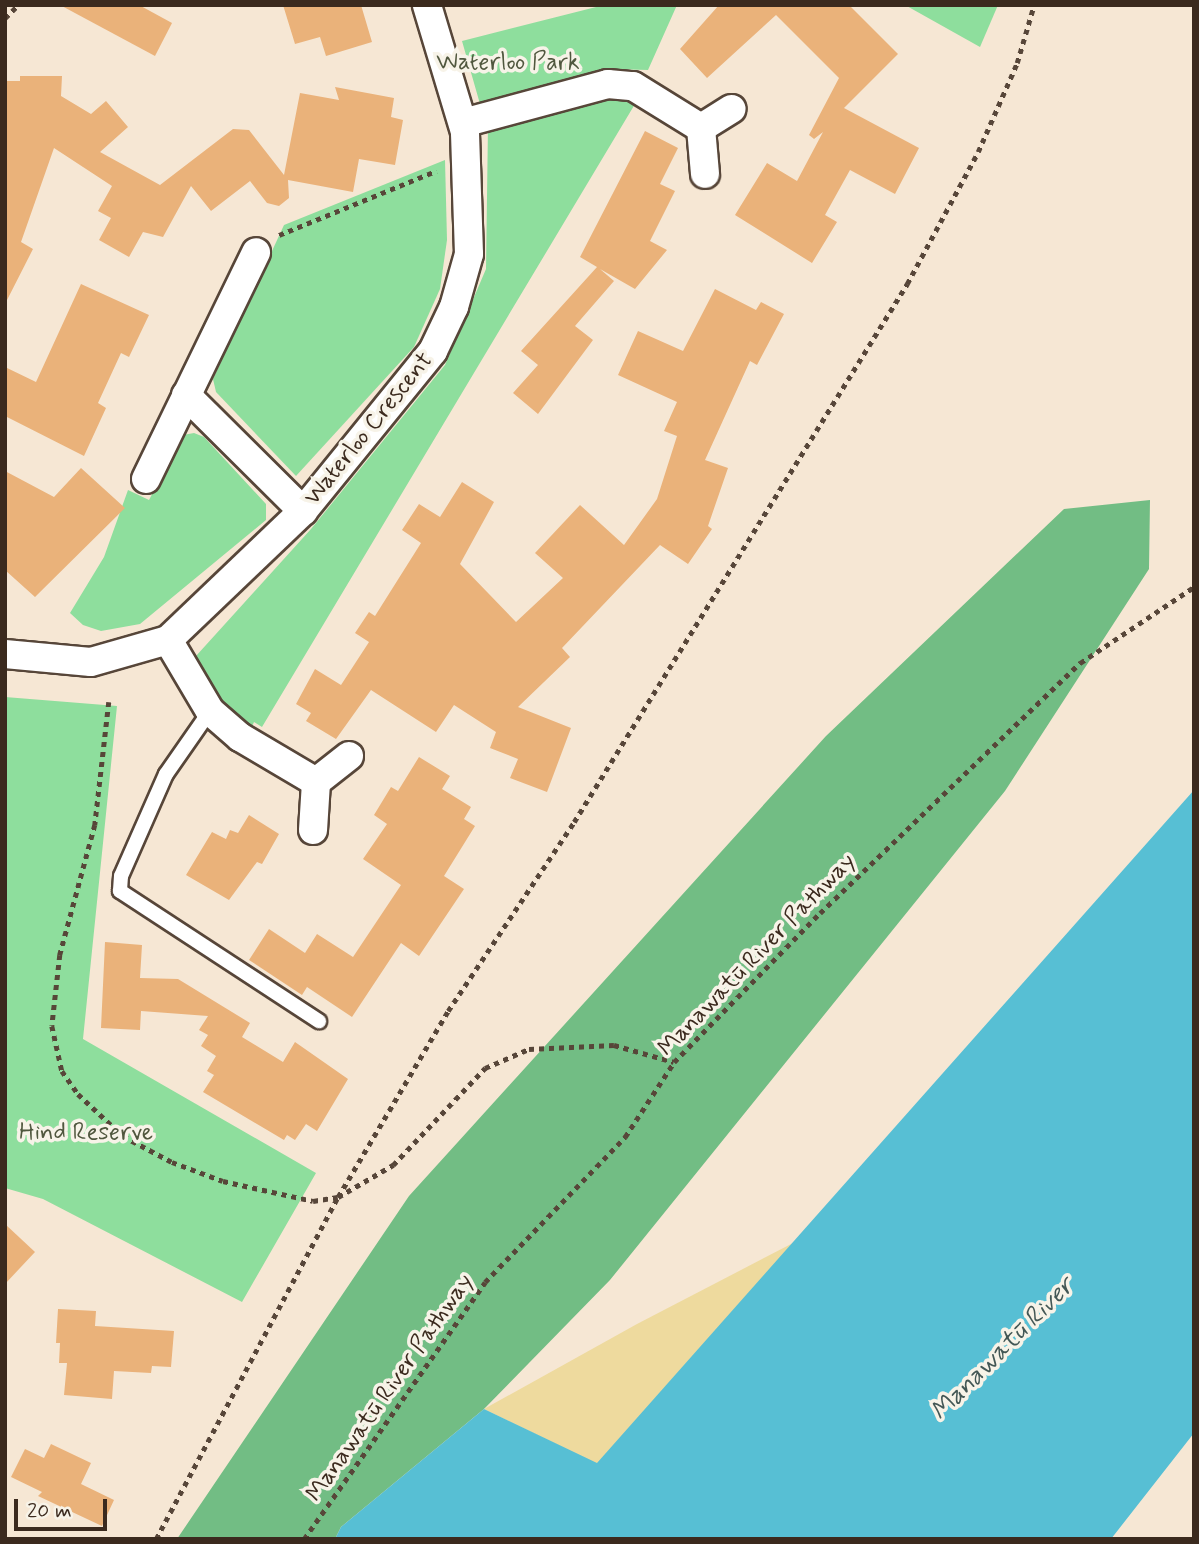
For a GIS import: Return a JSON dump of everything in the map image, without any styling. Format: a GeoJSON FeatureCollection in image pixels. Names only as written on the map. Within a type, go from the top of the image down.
{"type":"FeatureCollection","features":[{"type":"Feature","properties":{"kind":"street","name":"Waterloo Crescent"},"geometry":{"type":"LineString","coordinates":[[5,654],[91,662],[168,640],[303,511],[433,351],[454,307],[469,254],[463,123],[427,5]]}},
{"type":"Feature","properties":{"kind":"street"},"geometry":{"type":"LineString","coordinates":[[463,123],[608,84],[633,86],[701,128]]}},
{"type":"Feature","properties":{"kind":"street"},"geometry":{"type":"LineString","coordinates":[[701,128],[732,110]]}},
{"type":"Feature","properties":{"kind":"street"},"geometry":{"type":"LineString","coordinates":[[701,128],[705,174]]}},
{"type":"Feature","properties":{"kind":"street"},"geometry":{"type":"LineString","coordinates":[[146,479],[256,252]]}},
{"type":"Feature","properties":{"kind":"street"},"geometry":{"type":"LineString","coordinates":[[186,395],[303,511]]}},
{"type":"Feature","properties":{"kind":"street"},"geometry":{"type":"LineString","coordinates":[[168,640],[210,711],[240,737],[316,782]]}},
{"type":"Feature","properties":{"kind":"street"},"geometry":{"type":"LineString","coordinates":[[313,830],[316,782],[349,756]]}},
{"type":"Feature","properties":{"kind":"lane"},"geometry":{"type":"LineString","coordinates":[[210,711],[166,774],[121,876],[120,891],[319,1021]]}},
{"type":"Feature","properties":{"kind":"path"},"geometry":{"type":"LineString","coordinates":[[5,18],[18,5]]}},
{"type":"Feature","properties":{"kind":"path"},"geometry":{"type":"LineString","coordinates":[[156,1539],[338,1197],[448,1010],[574,822],[907,284],[978,152],[1017,63],[1034,5]]}},
{"type":"Feature","properties":{"kind":"path","name":"Manawatū River Pathway"},"geometry":{"type":"LineString","coordinates":[[304,1539],[485,1282],[625,1137],[674,1062],[820,913],[1080,663],[1194,587]]}},
{"type":"Feature","properties":{"kind":"path"},"geometry":{"type":"LineString","coordinates":[[108,702],[95,825],[54,989],[52,1027],[62,1071],[78,1094],[114,1129],[172,1162],[223,1181],[313,1201],[338,1197],[393,1165],[485,1068],[529,1049],[575,1043],[614,1045],[674,1062]]}},
{"type":"Feature","properties":{"kind":"green space","name":"Waterloo Park"},"geometry":{"type":"Polygon","coordinates":[[[604,5],[677,5],[648,70],[613,69],[480,104],[462,41],[604,5]]]}},
{"type":"Feature","properties":{"kind":"green space"},"geometry":{"type":"Polygon","coordinates":[[[905,5],[998,5],[980,47],[905,5]]]}},
{"type":"Feature","properties":{"kind":"green space"},"geometry":{"type":"Polygon","coordinates":[[[609,92],[635,104],[262,727],[254,722],[251,729],[215,697],[196,656],[311,529],[445,365],[486,269],[488,125],[609,92]]]}},
{"type":"Feature","properties":{"kind":"green space"},"geometry":{"type":"Polygon","coordinates":[[[445,160],[447,240],[440,289],[414,347],[296,476],[216,392],[213,379],[284,225],[445,160]]]}},
{"type":"Feature","properties":{"kind":"green space"},"geometry":{"type":"Polygon","coordinates":[[[194,433],[204,437],[266,504],[266,520],[140,624],[101,631],[83,625],[70,613],[104,557],[128,490],[149,500],[183,435],[194,433]]]}},
{"type":"Feature","properties":{"kind":"green space"},"geometry":{"type":"Polygon","coordinates":[[[1150,500],[1149,569],[1005,791],[610,1280],[484,1409],[341,1527],[335,1539],[177,1539],[409,1196],[826,736],[1064,509],[1150,500]]]}},
{"type":"Feature","properties":{"kind":"green space","name":"Hind Reserve"},"geometry":{"type":"Polygon","coordinates":[[[5,697],[117,706],[83,1039],[316,1173],[242,1302],[43,1199],[5,1188],[5,697]]]}},
{"type":"Feature","properties":{"kind":"sand"},"geometry":{"type":"Polygon","coordinates":[[[793,1243],[597,1464],[484,1409],[637,1324],[793,1243]]]}},
{"type":"Feature","properties":{"kind":"water","name":"Manawatū River"},"geometry":{"type":"Polygon","coordinates":[[[1194,790],[1194,1433],[1111,1539],[335,1539],[341,1527],[484,1409],[597,1463],[1194,790]]]}},
{"type":"Feature","properties":{"kind":"building"},"geometry":{"type":"Polygon","coordinates":[[[60,5],[139,5],[172,23],[155,56],[60,5]]]}},
{"type":"Feature","properties":{"kind":"building"},"geometry":{"type":"Polygon","coordinates":[[[283,5],[361,5],[372,42],[326,56],[320,37],[295,44],[283,5]]]}},
{"type":"Feature","properties":{"kind":"building"},"geometry":{"type":"Polygon","coordinates":[[[719,5],[849,5],[898,54],[844,108],[919,148],[895,194],[850,170],[825,215],[837,222],[812,263],[735,215],[767,163],[797,181],[823,132],[814,139],[809,135],[839,78],[776,15],[707,78],[680,49],[719,5]]]}},
{"type":"Feature","properties":{"kind":"building"},"geometry":{"type":"Polygon","coordinates":[[[20,76],[62,76],[61,96],[91,114],[106,101],[128,127],[100,152],[160,185],[233,129],[249,130],[284,175],[300,93],[339,100],[335,87],[394,98],[391,117],[403,120],[395,165],[359,159],[353,192],[288,180],[289,198],[279,206],[267,203],[250,181],[211,211],[191,186],[163,237],[143,232],[129,257],[99,240],[111,218],[98,211],[112,186],[54,148],[21,242],[33,249],[5,304],[5,81],[20,81],[20,76]]]}},
{"type":"Feature","properties":{"kind":"building"},"geometry":{"type":"Polygon","coordinates":[[[645,131],[678,148],[660,184],[675,191],[650,241],[667,250],[635,289],[600,269],[614,281],[575,326],[593,340],[538,414],[513,393],[538,365],[521,351],[597,267],[580,257],[645,131]]]}},
{"type":"Feature","properties":{"kind":"building"},"geometry":{"type":"Polygon","coordinates":[[[81,284],[149,315],[129,357],[121,353],[98,403],[106,408],[84,456],[5,416],[5,367],[36,382],[81,284]]]}},
{"type":"Feature","properties":{"kind":"building"},"geometry":{"type":"Polygon","coordinates":[[[715,289],[756,310],[761,302],[784,314],[757,365],[750,361],[705,460],[728,468],[708,526],[712,529],[688,564],[660,545],[562,648],[570,657],[518,707],[571,728],[547,792],[510,778],[518,759],[490,748],[496,732],[454,705],[436,732],[371,690],[336,739],[306,721],[311,713],[296,704],[315,669],[341,685],[369,642],[355,633],[369,612],[375,616],[421,543],[402,530],[419,504],[440,517],[462,482],[494,502],[460,564],[516,622],[563,578],[535,553],[580,505],[624,545],[657,499],[677,436],[664,431],[677,402],[618,375],[638,331],[683,351],[715,289]]]}},
{"type":"Feature","properties":{"kind":"building"},"geometry":{"type":"Polygon","coordinates":[[[81,468],[125,508],[35,597],[5,570],[5,471],[54,497],[81,468]]]}},
{"type":"Feature","properties":{"kind":"building"},"geometry":{"type":"Polygon","coordinates":[[[419,757],[450,776],[442,789],[471,807],[464,819],[475,826],[444,876],[464,889],[419,956],[401,943],[352,1017],[307,987],[302,995],[249,960],[269,929],[305,953],[317,934],[353,957],[401,885],[363,859],[387,824],[374,815],[391,787],[398,791],[419,757]]]}},
{"type":"Feature","properties":{"kind":"building"},"geometry":{"type":"Polygon","coordinates":[[[249,815],[279,834],[262,864],[257,862],[229,900],[186,875],[212,832],[226,839],[230,830],[238,833],[249,815]]]}},
{"type":"Feature","properties":{"kind":"building"},"geometry":{"type":"Polygon","coordinates":[[[105,942],[142,945],[140,978],[178,979],[250,1023],[242,1037],[283,1062],[295,1042],[348,1079],[317,1131],[306,1124],[295,1140],[287,1135],[284,1140],[203,1092],[214,1075],[207,1071],[216,1056],[201,1046],[208,1035],[199,1030],[208,1016],[141,1011],[140,1030],[101,1028],[105,942]]]}},
{"type":"Feature","properties":{"kind":"building"},"geometry":{"type":"Polygon","coordinates":[[[5,1224],[35,1252],[5,1284],[5,1224]]]}},
{"type":"Feature","properties":{"kind":"building"},"geometry":{"type":"Polygon","coordinates":[[[58,1309],[96,1311],[95,1326],[174,1331],[171,1367],[152,1366],[151,1373],[114,1371],[112,1399],[64,1395],[67,1363],[59,1363],[60,1343],[56,1343],[58,1309]]]}},
{"type":"Feature","properties":{"kind":"building"},"geometry":{"type":"Polygon","coordinates":[[[51,1444],[91,1463],[81,1484],[114,1500],[102,1526],[38,1496],[42,1492],[11,1477],[25,1449],[44,1458],[51,1444]]]}}]}
